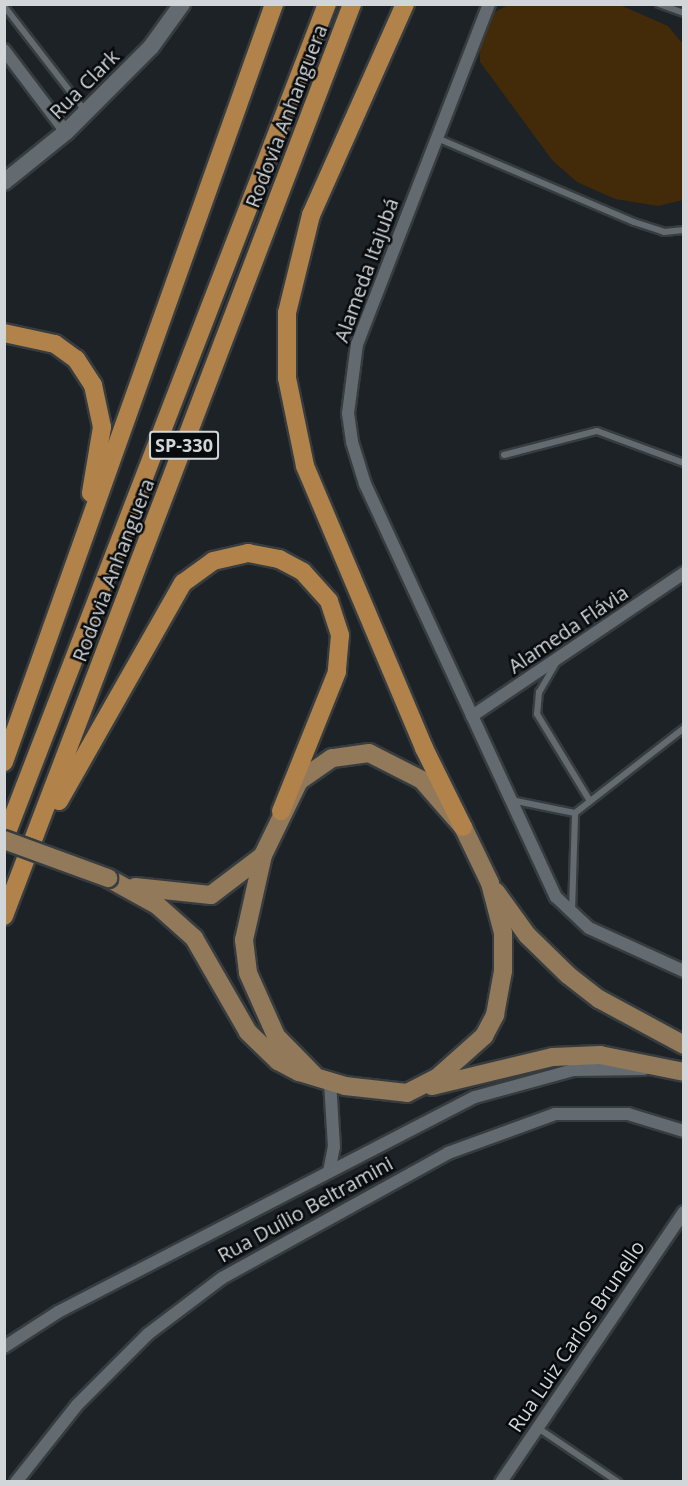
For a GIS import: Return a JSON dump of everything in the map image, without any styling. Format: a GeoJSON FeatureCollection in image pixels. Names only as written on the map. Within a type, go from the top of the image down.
{"type":"FeatureCollection","features":[{"type":"Feature","properties":{"kind":"highway"},"geometry":{"type":"LineString","coordinates":[[4,762],[274,4]]}},
{"type":"Feature","properties":{"kind":"highway","name":"Rodovia Anhanguera"},"geometry":{"type":"LineString","coordinates":[[4,840],[327,4]]}},
{"type":"Feature","properties":{"kind":"highway","name":"Rodovia Anhanguera"},"geometry":{"type":"LineString","coordinates":[[4,916],[352,4]]}},
{"type":"Feature","properties":{"kind":"highway"},"geometry":{"type":"LineString","coordinates":[[405,4],[311,215],[287,313],[287,378],[305,466],[424,748],[463,827]]}},
{"type":"Feature","properties":{"kind":"highway"},"geometry":{"type":"LineString","coordinates":[[4,333],[38,337],[66,351],[84,370],[97,397],[102,441],[79,554]]}},
{"type":"Feature","properties":{"kind":"highway"},"geometry":{"type":"LineString","coordinates":[[16,885],[165,610],[196,571],[226,556],[270,556],[303,572],[329,601],[340,635],[337,672],[281,812]]}},
{"type":"Feature","properties":{"kind":"main road"},"geometry":{"type":"LineString","coordinates":[[322,1079],[276,1036],[248,973],[244,940],[263,855],[281,812],[313,768],[332,758],[369,753],[422,780],[463,827],[490,883],[527,935],[568,975],[599,999],[684,1045]]}},
{"type":"Feature","properties":{"kind":"main road"},"geometry":{"type":"LineString","coordinates":[[4,840],[127,886],[194,938],[259,1044],[278,1061],[322,1079],[407,1093],[536,1058],[600,1055],[684,1072]]}},
{"type":"Feature","properties":{"kind":"main road"},"geometry":{"type":"LineString","coordinates":[[127,886],[210,895],[229,886],[263,855]]}},
{"type":"Feature","properties":{"kind":"main road"},"geometry":{"type":"LineString","coordinates":[[407,1093],[467,1054],[495,1015],[503,933],[490,883]]}},
{"type":"Feature","properties":{"kind":"street","name":"Rua Clark"},"geometry":{"type":"LineString","coordinates":[[4,182],[66,132],[151,47],[182,4]]}},
{"type":"Feature","properties":{"kind":"street","name":"Alameda Itajubá"},"geometry":{"type":"LineString","coordinates":[[489,4],[357,344],[348,413],[365,484],[472,716],[506,798],[556,897],[572,915],[589,928],[684,971]]}},
{"type":"Feature","properties":{"kind":"street"},"geometry":{"type":"LineString","coordinates":[[4,50],[66,132]]}},
{"type":"Feature","properties":{"kind":"street","name":"Alameda Flávia"},"geometry":{"type":"LineString","coordinates":[[472,716],[556,663],[684,573]]}},
{"type":"Feature","properties":{"kind":"street"},"geometry":{"type":"LineString","coordinates":[[4,1347],[58,1312],[329,1172],[508,1085],[574,1070],[661,1066]]}},
{"type":"Feature","properties":{"kind":"street"},"geometry":{"type":"LineString","coordinates":[[322,1079],[334,1147],[329,1172]]}},
{"type":"Feature","properties":{"kind":"street","name":"Rua Duílio Beltramini"},"geometry":{"type":"LineString","coordinates":[[16,1482],[77,1405],[148,1334],[222,1278],[448,1153],[555,1114],[628,1114],[684,1131]]}},
{"type":"Feature","properties":{"kind":"street","name":"Rua Luiz Carlos Brunello"},"geometry":{"type":"LineString","coordinates":[[501,1482],[684,1212]]}},
{"type":"Feature","properties":{"kind":"lane"},"geometry":{"type":"LineString","coordinates":[[659,4],[684,13]]}},
{"type":"Feature","properties":{"kind":"lane"},"geometry":{"type":"LineString","coordinates":[[4,6],[86,112]]}},
{"type":"Feature","properties":{"kind":"lane"},"geometry":{"type":"LineString","coordinates":[[437,138],[624,218],[664,232],[684,230]]}},
{"type":"Feature","properties":{"kind":"lane"},"geometry":{"type":"LineString","coordinates":[[504,455],[597,431],[684,463]]}},
{"type":"Feature","properties":{"kind":"lane"},"geometry":{"type":"LineString","coordinates":[[556,663],[539,692],[537,714],[590,801]]}},
{"type":"Feature","properties":{"kind":"lane"},"geometry":{"type":"LineString","coordinates":[[572,915],[575,813],[684,728]]}},
{"type":"Feature","properties":{"kind":"lane"},"geometry":{"type":"LineString","coordinates":[[506,798],[575,813]]}},
{"type":"Feature","properties":{"kind":"lane"},"geometry":{"type":"LineString","coordinates":[[537,1427],[618,1482]]}},
{"type":"Feature","properties":{"kind":"shaded area"},"geometry":{"type":"Polygon","coordinates":[[[508,5],[620,5],[668,26],[683,44],[683,200],[658,206],[615,199],[577,182],[552,160],[480,62],[479,35],[495,12],[508,5]]]}}]}
